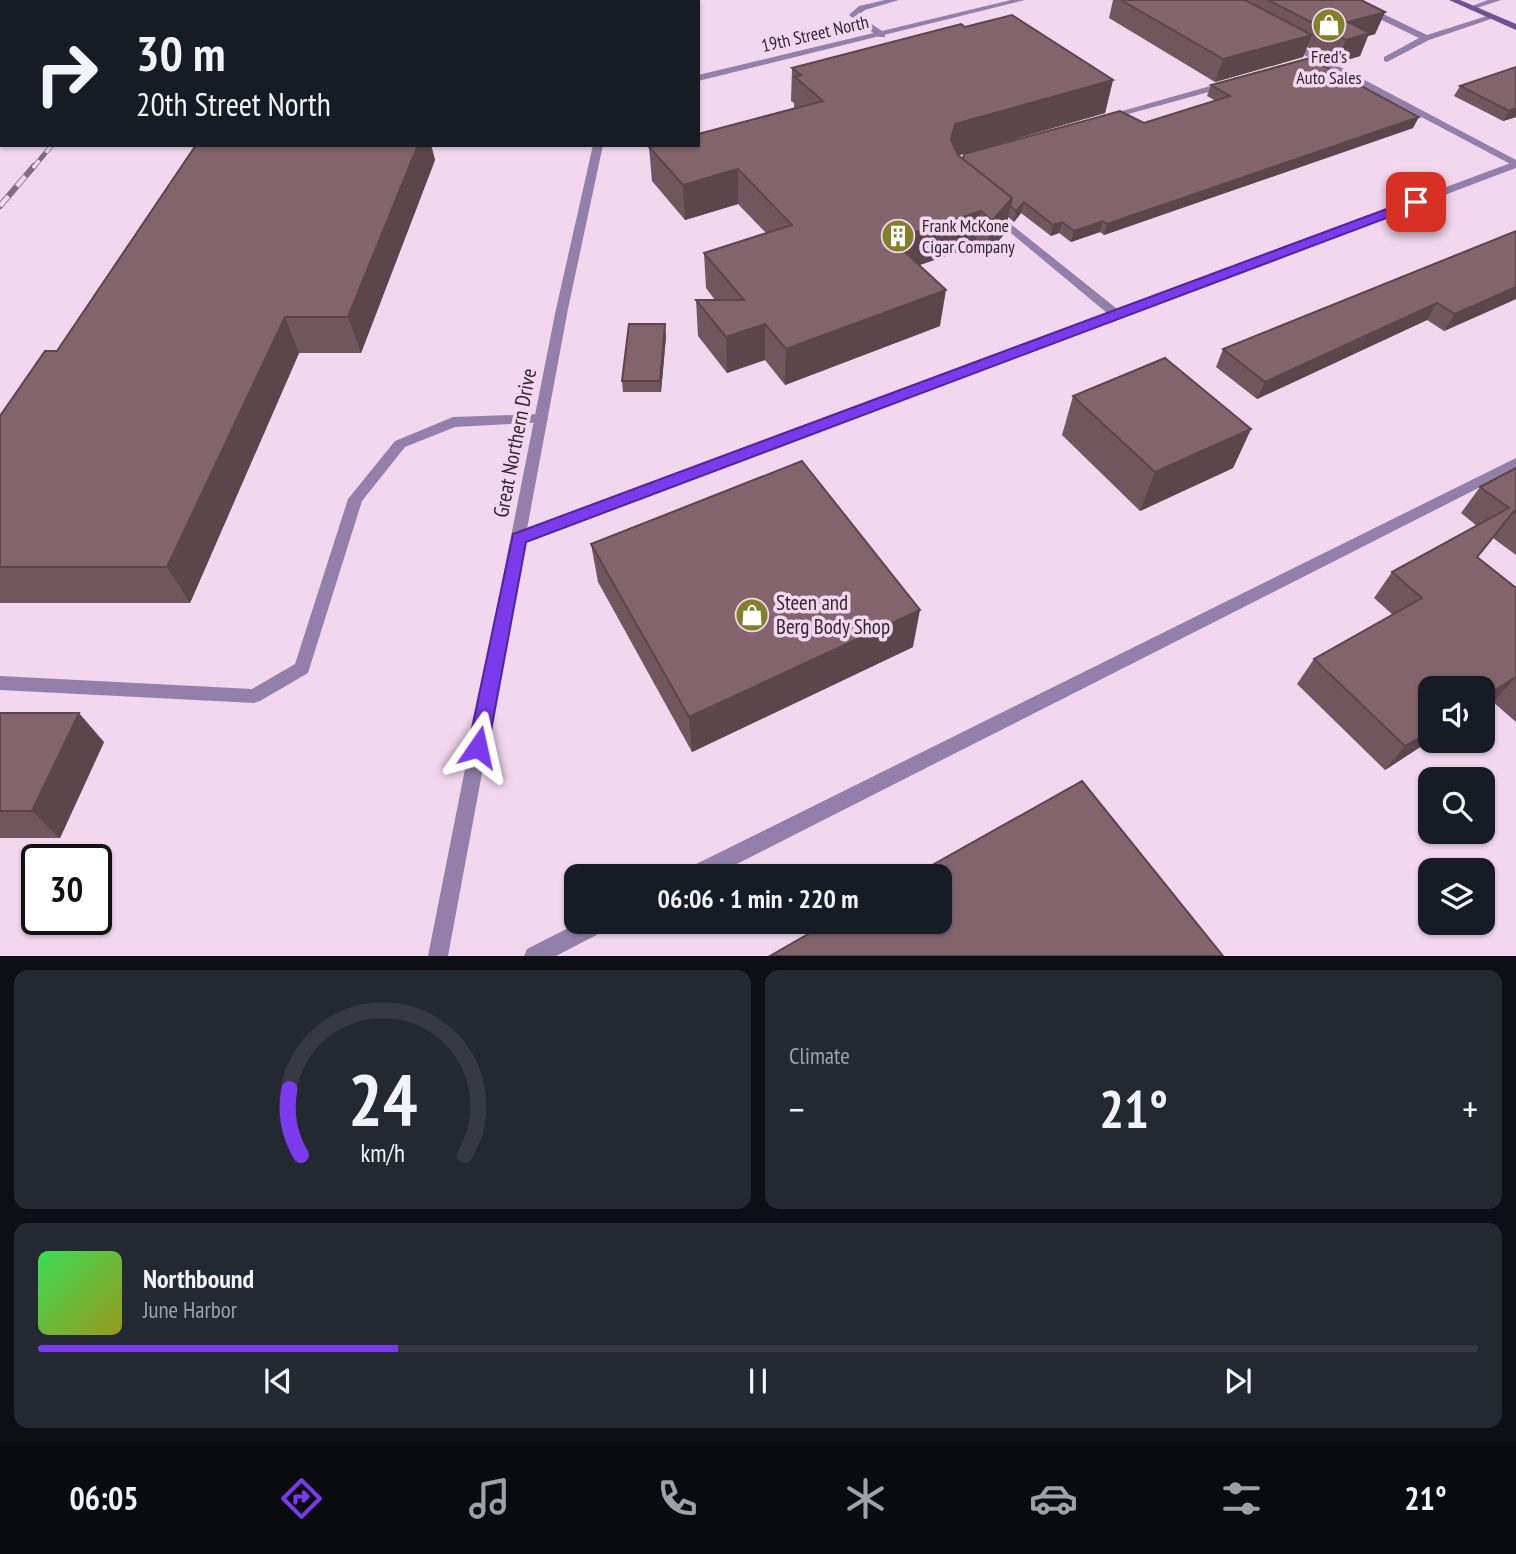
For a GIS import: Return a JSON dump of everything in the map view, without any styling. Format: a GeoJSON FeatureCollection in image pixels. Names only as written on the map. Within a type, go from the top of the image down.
{"type":"FeatureCollection","features":[{"type":"Feature","properties":{"kind":"main road"},"geometry":{"type":"LineString","coordinates":[[1453,0],[1516,27]]}},
{"type":"Feature","properties":{"kind":"street"},"geometry":{"type":"LineString","coordinates":[[883,35],[853,15],[862,8],[895,0]]}},
{"type":"Feature","properties":{"kind":"street","name":"19th Street North"},"geometry":{"type":"LineString","coordinates":[[700,78],[1021,0]]}},
{"type":"Feature","properties":{"kind":"street"},"geometry":{"type":"LineString","coordinates":[[1471,8],[1497,0]]}},
{"type":"Feature","properties":{"kind":"street"},"geometry":{"type":"LineString","coordinates":[[1364,8],[1426,38]]}},
{"type":"Feature","properties":{"kind":"street"},"geometry":{"type":"LineString","coordinates":[[1387,59],[1426,38],[1493,17]]}},
{"type":"Feature","properties":{"kind":"street"},"geometry":{"type":"LineString","coordinates":[[1280,39],[1516,164]]}},
{"type":"Feature","properties":{"kind":"street"},"geometry":{"type":"LineString","coordinates":[[1304,62],[1317,59]]}},
{"type":"Feature","properties":{"kind":"street"},"geometry":{"type":"LineString","coordinates":[[1090,122],[1237,81]]}},
{"type":"Feature","properties":{"kind":"street","name":"Great Northern Drive"},"geometry":{"type":"LineString","coordinates":[[438,956],[541,419],[598,147]]}},
{"type":"Feature","properties":{"kind":"street"},"geometry":{"type":"LineString","coordinates":[[519,538],[1516,164]]}},
{"type":"Feature","properties":{"kind":"street"},"geometry":{"type":"LineString","coordinates":[[980,203],[1118,315]]}},
{"type":"Feature","properties":{"kind":"street"},"geometry":{"type":"LineString","coordinates":[[0,682],[254,696],[302,668],[355,499],[400,444],[453,422],[541,419]]}},
{"type":"Feature","properties":{"kind":"street"},"geometry":{"type":"LineString","coordinates":[[717,864],[1516,463]]}},
{"type":"Feature","properties":{"kind":"street"},"geometry":{"type":"LineString","coordinates":[[534,956],[577,934]]}},
{"type":"Feature","properties":{"kind":"building"},"geometry":{"type":"Polygon","coordinates":[[[1121,0],[1245,0],[1312,35],[1223,59],[1121,0]]]}},
{"type":"Feature","properties":{"kind":"building"},"geometry":{"type":"Polygon","coordinates":[[[1268,0],[1361,0],[1385,12],[1348,22],[1370,33],[1346,40],[1268,0]]]}},
{"type":"Feature","properties":{"kind":"building"},"geometry":{"type":"Polygon","coordinates":[[[1012,15],[1113,80],[955,124],[951,140],[958,155],[1012,198],[992,221],[981,211],[892,240],[946,290],[786,349],[765,324],[726,337],[696,300],[744,300],[704,253],[792,225],[738,169],[683,185],[649,147],[700,147],[700,133],[823,101],[795,77],[801,75],[792,68],[961,24],[965,27],[1012,15]]]}},
{"type":"Feature","properties":{"kind":"building"},"geometry":{"type":"Polygon","coordinates":[[[1321,55],[1325,57],[1313,60],[1419,117],[1107,224],[1103,221],[1074,231],[1062,222],[1053,225],[1024,202],[1016,211],[1010,206],[1012,198],[963,159],[964,154],[1120,111],[1144,123],[1230,96],[1211,85],[1321,55]]]}},
{"type":"Feature","properties":{"kind":"building"},"geometry":{"type":"Polygon","coordinates":[[[1516,67],[1516,108],[1509,111],[1460,86],[1516,67]]]}},
{"type":"Feature","properties":{"kind":"building"},"geometry":{"type":"Polygon","coordinates":[[[195,147],[417,147],[348,317],[285,317],[167,567],[0,567],[0,416],[45,351],[57,351],[195,147]]]}},
{"type":"Feature","properties":{"kind":"building"},"geometry":{"type":"Polygon","coordinates":[[[1516,231],[1516,287],[1455,314],[1437,303],[1265,382],[1223,349],[1516,231]]]}},
{"type":"Feature","properties":{"kind":"building"},"geometry":{"type":"Polygon","coordinates":[[[629,324],[665,324],[660,381],[622,381],[629,324]]]}},
{"type":"Feature","properties":{"kind":"building"},"geometry":{"type":"Polygon","coordinates":[[[1165,358],[1251,429],[1155,472],[1073,396],[1165,358]]]}},
{"type":"Feature","properties":{"kind":"building","name":"Steen and Berg Body Shop"},"geometry":{"type":"Polygon","coordinates":[[[802,461],[920,610],[689,717],[591,544],[802,461]]]}},
{"type":"Feature","properties":{"kind":"building"},"geometry":{"type":"Polygon","coordinates":[[[1516,468],[1516,513],[1514,511],[1477,557],[1516,588],[1516,677],[1495,690],[1495,676],[1418,676],[1418,738],[1405,746],[1314,659],[1422,598],[1392,572],[1509,508],[1480,487],[1516,468]]]}},
{"type":"Feature","properties":{"kind":"building"},"geometry":{"type":"Polygon","coordinates":[[[0,713],[79,713],[32,811],[0,811],[0,713]]]}},
{"type":"Feature","properties":{"kind":"building"},"geometry":{"type":"Polygon","coordinates":[[[1082,781],[1223,956],[770,956],[808,934],[952,934],[952,864],[934,864],[1082,781]]]}},
{"type":"Feature","properties":{"kind":"railway"},"geometry":{"type":"LineString","coordinates":[[33,168],[50,147]]}},
{"type":"Feature","properties":{"kind":"railway"},"geometry":{"type":"LineString","coordinates":[[0,206],[34,166]]}},
{"type":"Feature","properties":{"kind":"place","name":"Fred's Auto Sales"},"geometry":{"type":"Point","coordinates":[1329,25]}},
{"type":"Feature","properties":{"kind":"place","name":"Frank McKone Cigar Company"},"geometry":{"type":"Point","coordinates":[898,236]}},
{"type":"Feature","properties":{"kind":"place","name":"Steen and Berg Body Shop"},"geometry":{"type":"Point","coordinates":[752,615]}},
{"type":"Feature","properties":{"kind":"route"},"geometry":{"type":"LineString","coordinates":[[478,747],[519,538],[1416,202]]}}]}
